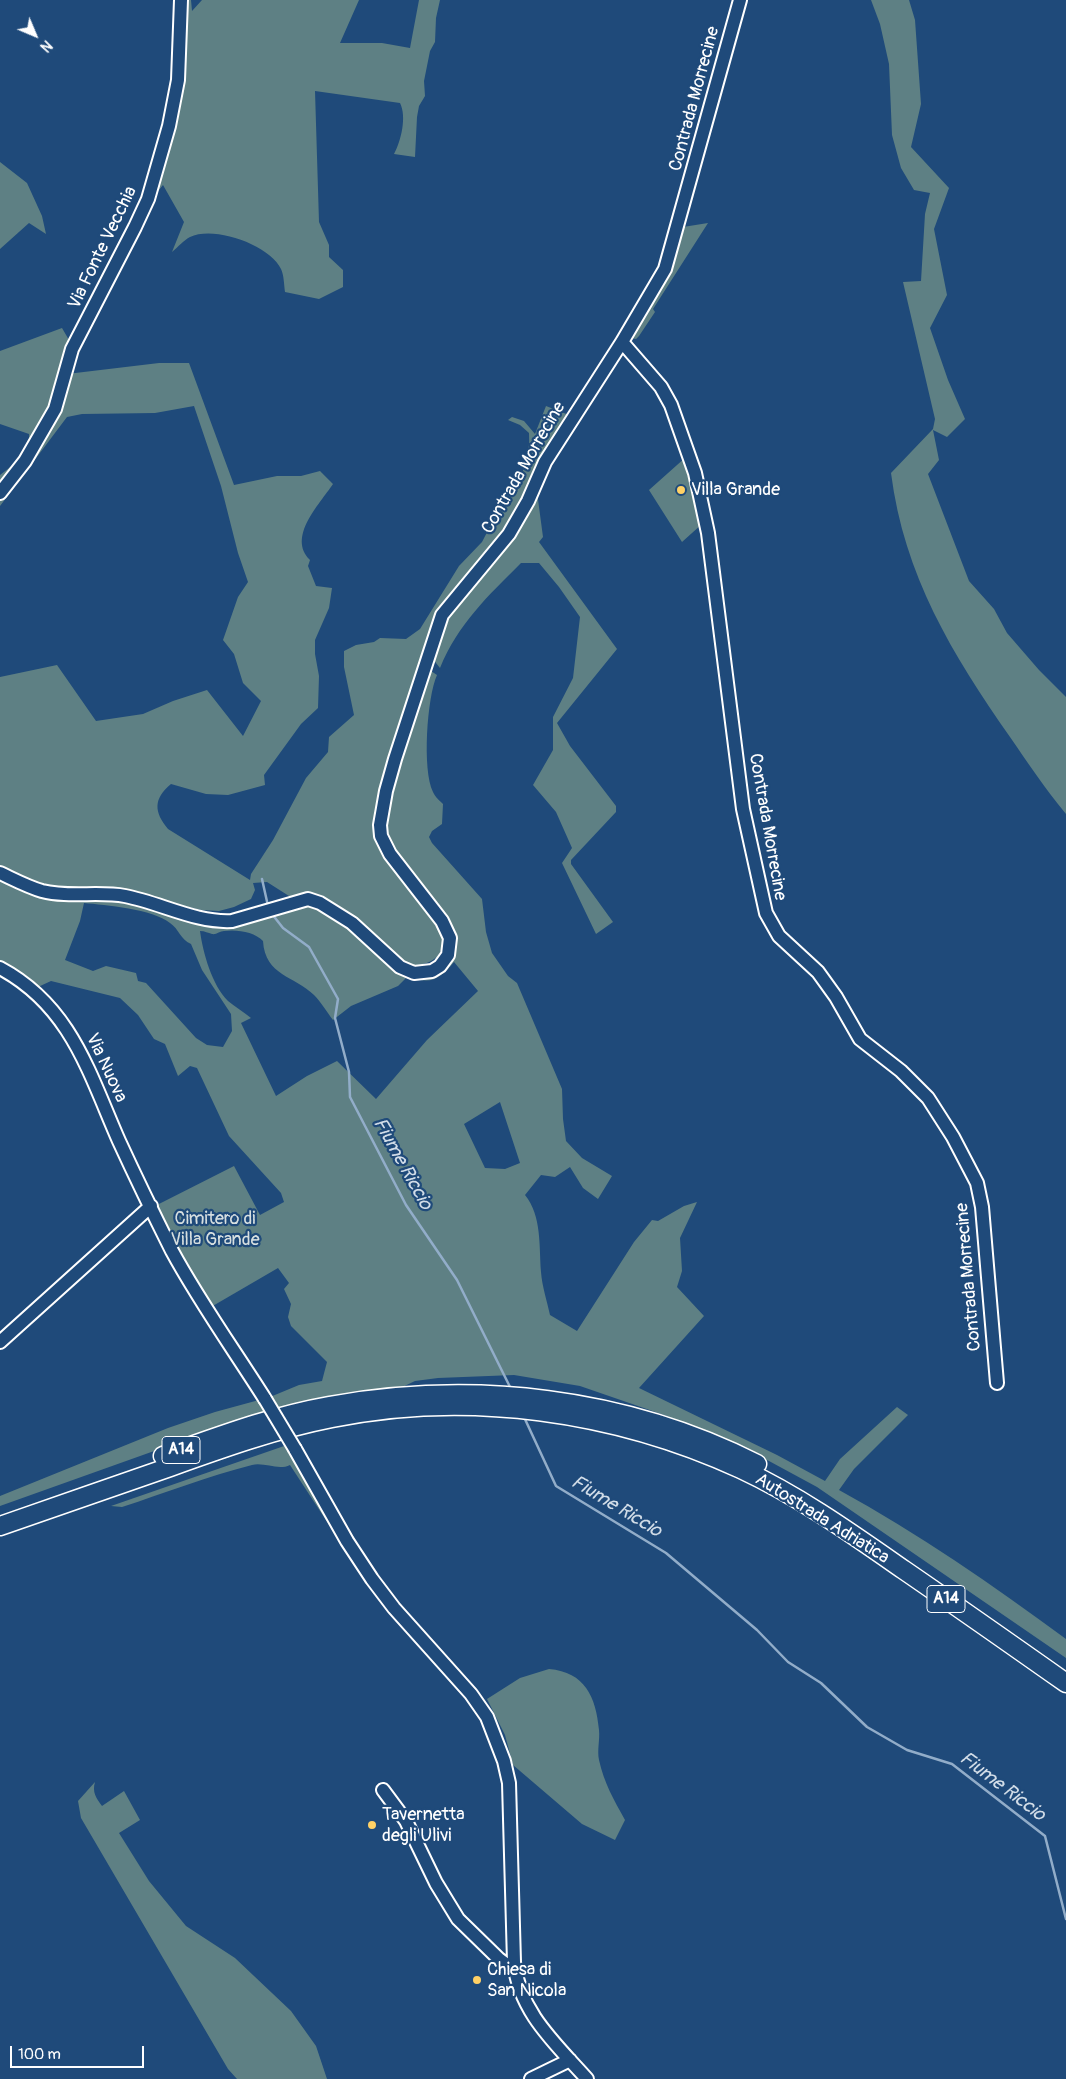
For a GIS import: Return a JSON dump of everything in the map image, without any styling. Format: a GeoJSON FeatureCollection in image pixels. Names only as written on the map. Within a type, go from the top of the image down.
{"type":"FeatureCollection","features":[{"type":"Feature","properties":{"kind":"highway","name":"Autostrada Adriatica"},"geometry":{"type":"LineString","coordinates":[[0,1514],[266,1422],[330,1406],[486,1407],[543,1411],[661,1432],[806,1498],[1066,1668]]}},
{"type":"Feature","properties":{"kind":"highway","name":"Autostrada Adriatica"},"geometry":{"type":"LineString","coordinates":[[0,1526],[239,1443],[365,1407]]}},
{"type":"Feature","properties":{"kind":"highway","name":"Autostrada Adriatica"},"geometry":{"type":"LineString","coordinates":[[829,1512],[1066,1683]]}},
{"type":"Feature","properties":{"kind":"street","name":"Via Fonte Vecchia"},"geometry":{"type":"LineString","coordinates":[[0,493],[25,461],[55,408],[72,349],[135,228],[148,199],[169,126],[178,80],[181,0]]}},
{"type":"Feature","properties":{"kind":"street","name":"Contrada Morrecine"},"geometry":{"type":"LineString","coordinates":[[0,873],[42,891],[123,896],[149,901],[206,920],[232,921],[292,902],[308,899],[320,903],[352,924],[400,967],[414,973],[432,971],[444,961],[450,947],[450,938],[442,921],[390,854],[381,836],[380,825],[386,791],[442,615],[509,534],[528,501],[545,462],[622,342],[665,269],[740,0]]}},
{"type":"Feature","properties":{"kind":"street","name":"Contrada Morrecine"},"geometry":{"type":"LineString","coordinates":[[622,342],[661,387],[672,405],[696,473],[708,533],[743,809],[766,913],[779,936],[818,972],[841,1005],[860,1039],[902,1071],[928,1098],[953,1137],[977,1183],[982,1207],[997,1383]]}},
{"type":"Feature","properties":{"kind":"street","name":"Via Nuova"},"geometry":{"type":"LineString","coordinates":[[0,968],[32,989],[49,1006],[73,1038],[91,1071],[119,1141],[173,1252],[265,1399],[347,1541],[394,1608],[471,1694],[487,1717],[504,1761],[508,1783],[515,1971],[525,2004],[535,2019],[588,2079]]}},
{"type":"Feature","properties":{"kind":"street"},"geometry":{"type":"LineString","coordinates":[[0,1342],[151,1206]]}},
{"type":"Feature","properties":{"kind":"street"},"geometry":{"type":"LineString","coordinates":[[383,1790],[406,1821],[436,1883],[458,1919],[493,1953],[515,1971]]}},
{"type":"Feature","properties":{"kind":"street"},"geometry":{"type":"LineString","coordinates":[[531,2079],[570,2060]]}},
{"type":"Feature","properties":{"kind":"green space"},"geometry":{"type":"Polygon","coordinates":[[[183,0],[191,0],[192,11],[202,0],[359,0],[340,43],[382,43],[410,48],[419,0],[440,0],[436,18],[435,42],[430,51],[424,81],[425,96],[419,106],[417,117],[415,157],[394,154],[399,143],[403,122],[400,103],[315,91],[319,222],[329,245],[329,257],[343,270],[343,287],[319,299],[285,292],[282,271],[275,260],[254,245],[226,236],[200,234],[190,237],[172,252],[184,222],[163,185],[149,202],[159,174],[183,0]]]}},
{"type":"Feature","properties":{"kind":"green space"},"geometry":{"type":"Polygon","coordinates":[[[871,0],[909,0],[915,20],[921,104],[911,147],[949,188],[934,229],[947,295],[930,328],[948,380],[965,419],[947,437],[933,430],[939,460],[928,474],[969,581],[994,609],[1007,633],[1039,670],[1066,697],[1066,814],[1051,796],[989,706],[950,644],[919,579],[897,510],[891,473],[933,429],[935,419],[903,282],[921,281],[925,214],[930,193],[914,190],[901,168],[892,135],[889,64],[880,24],[871,0]]]}},
{"type":"Feature","properties":{"kind":"green space"},"geometry":{"type":"Polygon","coordinates":[[[0,162],[27,183],[42,216],[46,234],[29,223],[0,249],[0,162]]]}},
{"type":"Feature","properties":{"kind":"green space"},"geometry":{"type":"Polygon","coordinates":[[[708,223],[653,309],[655,312],[639,336],[636,339],[631,338],[671,268],[683,227],[708,223]]]}},
{"type":"Feature","properties":{"kind":"green space"},"geometry":{"type":"Polygon","coordinates":[[[62,328],[69,340],[78,341],[67,374],[159,363],[189,363],[234,485],[277,476],[301,476],[320,471],[333,484],[308,521],[303,531],[302,541],[304,551],[310,560],[308,566],[316,586],[332,588],[329,608],[315,640],[315,654],[319,676],[318,708],[301,724],[264,775],[265,785],[228,795],[206,794],[171,784],[158,800],[160,817],[168,829],[250,880],[251,874],[273,840],[306,778],[328,752],[329,737],[354,715],[344,667],[344,651],[356,645],[374,642],[380,638],[406,639],[420,629],[459,566],[482,542],[507,494],[512,497],[527,458],[529,433],[520,425],[508,420],[512,417],[524,421],[535,434],[546,406],[569,415],[516,518],[443,606],[376,818],[441,932],[442,949],[438,956],[432,960],[417,965],[400,963],[351,919],[290,900],[289,896],[267,882],[253,883],[255,890],[251,899],[234,907],[219,911],[201,910],[139,895],[53,888],[0,868],[0,677],[57,665],[96,721],[143,714],[173,701],[207,690],[243,736],[261,701],[243,683],[234,654],[223,640],[238,597],[248,582],[238,553],[221,486],[194,406],[155,413],[82,414],[67,417],[0,506],[0,475],[18,461],[29,438],[29,434],[0,424],[0,351],[62,328]]]}},
{"type":"Feature","properties":{"kind":"green space"},"geometry":{"type":"Polygon","coordinates":[[[686,457],[702,524],[682,542],[649,490],[686,457]]]}},
{"type":"Feature","properties":{"kind":"green space"},"geometry":{"type":"Polygon","coordinates":[[[537,492],[543,537],[539,542],[617,649],[557,723],[570,746],[616,806],[616,812],[571,860],[571,864],[613,922],[596,934],[562,863],[572,848],[556,812],[533,785],[553,750],[553,717],[573,678],[580,617],[539,563],[521,563],[475,611],[447,652],[440,668],[432,658],[455,605],[537,492]]]}},
{"type":"Feature","properties":{"kind":"green space","name":"Cimitero di Villa Grande"},"geometry":{"type":"Polygon","coordinates":[[[428,669],[437,675],[428,716],[428,768],[433,792],[443,804],[442,824],[432,831],[429,837],[432,843],[482,899],[486,932],[492,953],[508,976],[517,983],[562,1089],[566,1141],[582,1158],[612,1176],[598,1199],[583,1188],[570,1167],[555,1177],[541,1175],[525,1195],[537,1222],[543,1288],[550,1315],[577,1331],[634,1242],[652,1220],[658,1221],[684,1206],[697,1202],[680,1238],[682,1271],[677,1287],[704,1316],[639,1388],[777,1455],[825,1481],[840,1459],[897,1407],[908,1415],[854,1469],[839,1490],[898,1524],[955,1561],[1066,1639],[1066,1658],[817,1487],[769,1461],[667,1416],[580,1386],[514,1375],[438,1378],[415,1381],[396,1390],[241,1420],[0,1506],[0,1496],[168,1428],[215,1412],[270,1397],[299,1385],[322,1381],[327,1362],[291,1326],[288,1317],[291,1304],[284,1289],[289,1283],[278,1268],[211,1307],[153,1207],[234,1166],[260,1215],[284,1202],[281,1193],[229,1136],[197,1068],[190,1066],[178,1076],[165,1044],[154,1039],[138,1015],[120,998],[51,981],[38,987],[0,962],[0,876],[36,893],[121,899],[201,923],[307,904],[318,906],[417,976],[453,949],[388,842],[383,810],[428,669]],[[84,903],[80,921],[65,960],[93,971],[106,966],[136,973],[138,981],[146,983],[196,1038],[207,1045],[223,1047],[232,1031],[231,1014],[202,970],[191,944],[184,939],[176,928],[162,918],[141,911],[84,903]],[[229,930],[213,934],[200,931],[209,968],[222,994],[228,1001],[251,1018],[241,1023],[276,1096],[307,1076],[337,1061],[376,1099],[427,1040],[478,991],[454,962],[434,979],[416,979],[409,975],[398,986],[351,1006],[333,1020],[314,995],[282,974],[269,962],[263,941],[260,938],[251,933],[240,931],[229,930]],[[500,1102],[464,1124],[485,1168],[505,1169],[520,1163],[500,1102]]]}},
{"type":"Feature","properties":{"kind":"green space"},"geometry":{"type":"Polygon","coordinates":[[[287,1445],[352,1560],[290,1465],[281,1467],[252,1465],[203,1479],[122,1507],[111,1506],[287,1445]]]}},
{"type":"Feature","properties":{"kind":"green space"},"geometry":{"type":"Polygon","coordinates":[[[549,1669],[572,1675],[580,1681],[586,1688],[595,1707],[599,1734],[598,1756],[601,1768],[625,1820],[615,1840],[582,1824],[513,1765],[505,1735],[487,1699],[520,1678],[549,1669]]]}},
{"type":"Feature","properties":{"kind":"green space"},"geometry":{"type":"Polygon","coordinates":[[[95,1782],[95,1795],[102,1806],[124,1791],[140,1820],[119,1833],[149,1881],[186,1926],[235,1958],[291,2011],[316,2046],[327,2079],[237,2079],[228,2069],[81,1818],[78,1801],[95,1782]]]}},
{"type":"Feature","properties":{"kind":"waterway","name":"Fiume Riccio"},"geometry":{"type":"LineString","coordinates":[[262,879],[268,906]]}},
{"type":"Feature","properties":{"kind":"waterway","name":"Fiume Riccio"},"geometry":{"type":"LineString","coordinates":[[272,914],[283,928],[309,947],[338,999],[335,1018],[349,1072],[350,1097],[406,1205],[457,1280],[511,1389]]}},
{"type":"Feature","properties":{"kind":"waterway","name":"Fiume Riccio"},"geometry":{"type":"LineString","coordinates":[[524,1417],[556,1486],[666,1553],[757,1630],[788,1662],[821,1683],[867,1727],[907,1750],[952,1764],[1045,1836],[1066,1919]]}},
{"type":"Feature","properties":{"kind":"place","name":"Villa Grande"},"geometry":{"type":"Point","coordinates":[681,490]}},
{"type":"Feature","properties":{"kind":"place","name":"Tavernetta degli Ulivi"},"geometry":{"type":"Point","coordinates":[372,1825]}},
{"type":"Feature","properties":{"kind":"place","name":"Chiesa di San Nicola"},"geometry":{"type":"Point","coordinates":[477,1980]}}]}
